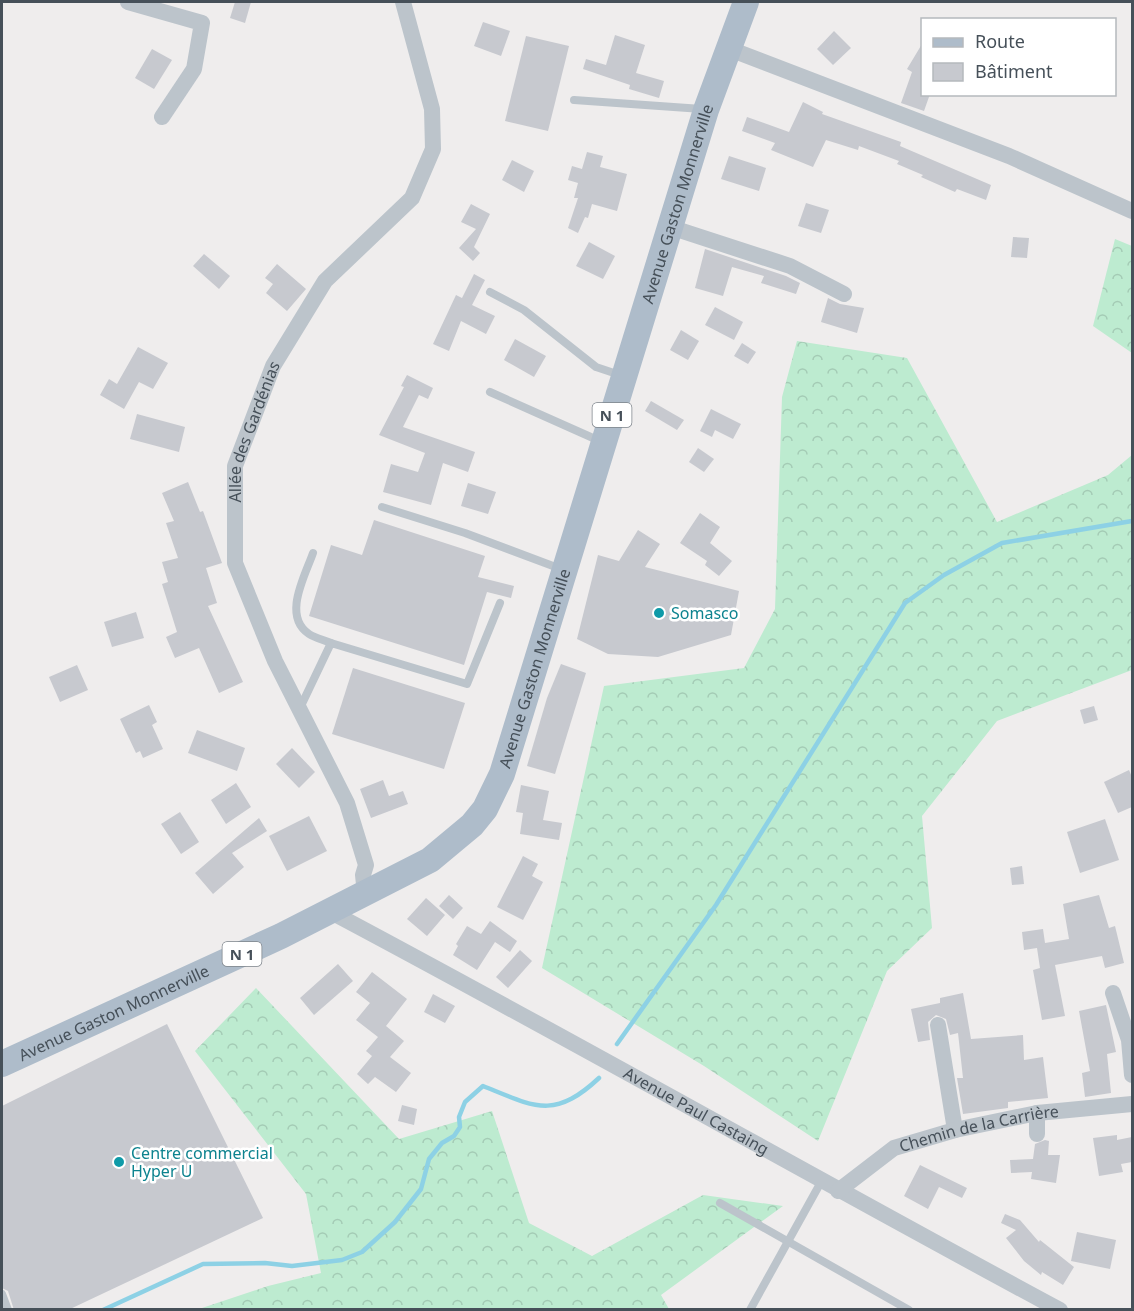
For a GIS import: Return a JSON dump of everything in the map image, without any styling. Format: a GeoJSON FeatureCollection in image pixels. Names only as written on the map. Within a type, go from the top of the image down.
{"type":"FeatureCollection","features":[{"type":"Feature","properties":{"kind":"main road","name":"Avenue Gaston Monnerville"},"geometry":{"type":"LineString","coordinates":[[2,1064],[331,912],[448,847],[472,825],[485,809],[502,774],[706,110],[727,48],[746,2]]}},
{"type":"Feature","properties":{"kind":"street"},"geometry":{"type":"LineString","coordinates":[[128,2],[202,23],[194,69],[162,117]]}},
{"type":"Feature","properties":{"kind":"street","name":"Allée des Gardénias"},"geometry":{"type":"LineString","coordinates":[[365,894],[363,875],[366,865],[357,831],[334,777],[275,661],[235,563],[236,466],[273,366],[325,281],[412,198],[433,149],[432,109],[403,2]]}},
{"type":"Feature","properties":{"kind":"street"},"geometry":{"type":"LineString","coordinates":[[727,48],[1009,156],[1132,211]]}},
{"type":"Feature","properties":{"kind":"street"},"geometry":{"type":"LineString","coordinates":[[670,227],[790,266],[844,294]]}},
{"type":"Feature","properties":{"kind":"street","name":"Avenue Paul Castaing"},"geometry":{"type":"LineString","coordinates":[[331,912],[491,996],[821,1182],[1060,1310]]}},
{"type":"Feature","properties":{"kind":"street"},"geometry":{"type":"LineString","coordinates":[[1113,993],[1129,1040],[1132,1075]]}},
{"type":"Feature","properties":{"kind":"street"},"geometry":{"type":"LineString","coordinates":[[938,1025],[955,1130]]}},
{"type":"Feature","properties":{"kind":"street","name":"Chemin de la Carrière"},"geometry":{"type":"LineString","coordinates":[[838,1191],[894,1148],[955,1130],[1036,1113],[1132,1104]]}},
{"type":"Feature","properties":{"kind":"street"},"geometry":{"type":"LineString","coordinates":[[1036,1113],[1037,1134]]}},
{"type":"Feature","properties":{"kind":"lane"},"geometry":{"type":"LineString","coordinates":[[574,100],[706,110]]}},
{"type":"Feature","properties":{"kind":"lane"},"geometry":{"type":"LineString","coordinates":[[490,292],[532,316],[596,368],[624,377]]}},
{"type":"Feature","properties":{"kind":"lane"},"geometry":{"type":"LineString","coordinates":[[490,392],[604,443]]}},
{"type":"Feature","properties":{"kind":"lane"},"geometry":{"type":"LineString","coordinates":[[382,507],[465,533],[565,570]]}},
{"type":"Feature","properties":{"kind":"lane"},"geometry":{"type":"LineString","coordinates":[[313,553],[296,601],[296,616],[308,633],[331,643],[467,684],[500,603]]}},
{"type":"Feature","properties":{"kind":"lane"},"geometry":{"type":"LineString","coordinates":[[299,710],[331,643]]}},
{"type":"Feature","properties":{"kind":"lane"},"geometry":{"type":"LineString","coordinates":[[750,1310],[821,1182]]}},
{"type":"Feature","properties":{"kind":"lane"},"geometry":{"type":"LineString","coordinates":[[720,1203],[909,1310]]}},
{"type":"Feature","properties":{"kind":"lane"},"geometry":{"type":"LineString","coordinates":[[2,1294],[8,1310]]}},
{"type":"Feature","properties":{"kind":"green space"},"geometry":{"type":"Polygon","coordinates":[[[1115,239],[1132,246],[1132,353],[1093,326],[1115,239]]]}},
{"type":"Feature","properties":{"kind":"green space"},"geometry":{"type":"Polygon","coordinates":[[[797,341],[907,358],[997,522],[1108,475],[1132,455],[1132,670],[997,721],[922,816],[932,928],[887,971],[818,1141],[704,1066],[542,968],[604,686],[744,668],[775,609],[782,397],[797,341]]]}},
{"type":"Feature","properties":{"kind":"green space"},"geometry":{"type":"Polygon","coordinates":[[[256,988],[399,1139],[492,1111],[529,1223],[592,1256],[703,1195],[783,1206],[661,1295],[669,1309],[199,1309],[268,1286],[321,1273],[306,1194],[195,1051],[256,988]]]}},
{"type":"Feature","properties":{"kind":"building"},"geometry":{"type":"Polygon","coordinates":[[[235,2],[251,2],[245,23],[230,18],[235,2]]]}},
{"type":"Feature","properties":{"kind":"building"},"geometry":{"type":"Polygon","coordinates":[[[483,22],[510,31],[501,56],[474,46],[483,22]]]}},
{"type":"Feature","properties":{"kind":"building"},"geometry":{"type":"Polygon","coordinates":[[[834,31],[851,48],[833,65],[817,49],[834,31]]]}},
{"type":"Feature","properties":{"kind":"building"},"geometry":{"type":"Polygon","coordinates":[[[615,35],[645,45],[636,73],[664,81],[659,98],[629,89],[630,85],[583,69],[586,59],[606,65],[615,35]]]}},
{"type":"Feature","properties":{"kind":"building"},"geometry":{"type":"Polygon","coordinates":[[[526,36],[569,46],[548,131],[505,121],[526,36]]]}},
{"type":"Feature","properties":{"kind":"building"},"geometry":{"type":"Polygon","coordinates":[[[921,46],[921,96],[929,96],[924,111],[901,103],[912,72],[907,69],[921,46]]]}},
{"type":"Feature","properties":{"kind":"building"},"geometry":{"type":"Polygon","coordinates":[[[152,49],[172,60],[154,89],[135,78],[152,49]]]}},
{"type":"Feature","properties":{"kind":"building"},"geometry":{"type":"Polygon","coordinates":[[[803,102],[823,112],[822,114],[901,142],[900,146],[991,185],[986,200],[957,189],[955,192],[897,164],[899,161],[859,146],[858,150],[826,140],[813,167],[771,150],[775,143],[742,131],[747,117],[789,132],[803,102]]]}},
{"type":"Feature","properties":{"kind":"building"},"geometry":{"type":"Polygon","coordinates":[[[587,152],[603,156],[600,167],[627,174],[617,211],[592,204],[588,218],[585,217],[578,233],[568,228],[578,198],[574,198],[578,183],[568,180],[572,166],[582,169],[587,152]]]}},
{"type":"Feature","properties":{"kind":"building"},"geometry":{"type":"Polygon","coordinates":[[[729,156],[766,168],[759,191],[721,179],[729,156]]]}},
{"type":"Feature","properties":{"kind":"building"},"geometry":{"type":"Polygon","coordinates":[[[512,160],[534,171],[524,192],[502,180],[512,160]]]}},
{"type":"Feature","properties":{"kind":"building"},"geometry":{"type":"Polygon","coordinates":[[[806,203],[829,210],[821,233],[798,226],[806,203]]]}},
{"type":"Feature","properties":{"kind":"building"},"geometry":{"type":"Polygon","coordinates":[[[471,204],[490,214],[474,247],[480,253],[473,261],[459,248],[476,229],[461,222],[471,204]]]}},
{"type":"Feature","properties":{"kind":"building"},"geometry":{"type":"Polygon","coordinates":[[[1013,237],[1029,238],[1027,258],[1011,257],[1013,237]]]}},
{"type":"Feature","properties":{"kind":"building"},"geometry":{"type":"Polygon","coordinates":[[[589,242],[615,256],[603,279],[576,266],[589,242]]]}},
{"type":"Feature","properties":{"kind":"building"},"geometry":{"type":"Polygon","coordinates":[[[705,249],[786,276],[800,283],[796,294],[761,283],[764,276],[732,267],[723,296],[695,288],[705,249]]]}},
{"type":"Feature","properties":{"kind":"building"},"geometry":{"type":"Polygon","coordinates":[[[204,254],[230,276],[219,289],[193,266],[204,254]]]}},
{"type":"Feature","properties":{"kind":"building"},"geometry":{"type":"Polygon","coordinates":[[[277,264],[306,289],[287,311],[266,293],[273,284],[265,278],[277,264]]]}},
{"type":"Feature","properties":{"kind":"building"},"geometry":{"type":"Polygon","coordinates":[[[474,274],[485,280],[472,305],[495,316],[486,334],[461,321],[449,351],[433,344],[456,295],[462,298],[474,274]]]}},
{"type":"Feature","properties":{"kind":"building"},"geometry":{"type":"Polygon","coordinates":[[[828,298],[840,304],[864,308],[857,333],[821,322],[828,298]]]}},
{"type":"Feature","properties":{"kind":"building"},"geometry":{"type":"Polygon","coordinates":[[[715,307],[743,322],[734,340],[705,325],[715,307]]]}},
{"type":"Feature","properties":{"kind":"building"},"geometry":{"type":"Polygon","coordinates":[[[681,330],[699,341],[688,360],[670,350],[681,330]]]}},
{"type":"Feature","properties":{"kind":"building"},"geometry":{"type":"Polygon","coordinates":[[[515,339],[546,356],[534,377],[504,360],[515,339]]]}},
{"type":"Feature","properties":{"kind":"building"},"geometry":{"type":"Polygon","coordinates":[[[742,343],[756,352],[748,364],[734,356],[742,343]]]}},
{"type":"Feature","properties":{"kind":"building"},"geometry":{"type":"Polygon","coordinates":[[[138,347],[168,363],[153,389],[139,382],[124,409],[100,395],[109,379],[117,384],[138,347]]]}},
{"type":"Feature","properties":{"kind":"building"},"geometry":{"type":"Polygon","coordinates":[[[407,375],[433,388],[428,399],[419,395],[403,427],[475,452],[468,472],[443,463],[431,505],[383,492],[391,464],[418,472],[425,453],[379,435],[404,387],[401,386],[407,375]]]}},
{"type":"Feature","properties":{"kind":"building"},"geometry":{"type":"Polygon","coordinates":[[[651,401],[684,420],[677,430],[645,411],[651,401]]]}},
{"type":"Feature","properties":{"kind":"building"},"geometry":{"type":"Polygon","coordinates":[[[711,409],[741,424],[733,439],[715,430],[712,437],[700,431],[711,409]]]}},
{"type":"Feature","properties":{"kind":"building"},"geometry":{"type":"Polygon","coordinates":[[[137,414],[185,427],[179,452],[130,439],[137,414]]]}},
{"type":"Feature","properties":{"kind":"building"},"geometry":{"type":"Polygon","coordinates":[[[698,448],[714,459],[704,472],[689,462],[698,448]]]}},
{"type":"Feature","properties":{"kind":"building"},"geometry":{"type":"Polygon","coordinates":[[[188,482],[200,512],[203,511],[222,563],[206,568],[217,603],[208,606],[243,682],[219,693],[199,648],[175,658],[166,637],[177,632],[162,584],[168,582],[162,562],[178,558],[166,523],[174,521],[162,493],[188,482]]]}},
{"type":"Feature","properties":{"kind":"building"},"geometry":{"type":"Polygon","coordinates":[[[468,483],[496,492],[488,514],[461,506],[468,483]]]}},
{"type":"Feature","properties":{"kind":"building"},"geometry":{"type":"Polygon","coordinates":[[[700,513],[720,527],[710,543],[732,561],[719,576],[705,565],[707,561],[680,543],[700,513]]]}},
{"type":"Feature","properties":{"kind":"building"},"geometry":{"type":"Polygon","coordinates":[[[374,520],[485,556],[478,577],[514,586],[511,598],[487,592],[464,665],[309,616],[331,545],[362,555],[374,520]]]}},
{"type":"Feature","properties":{"kind":"building","name":"Somasco"},"geometry":{"type":"Polygon","coordinates":[[[638,530],[660,544],[645,567],[739,591],[731,635],[658,657],[608,654],[577,639],[598,555],[619,561],[638,530]]]}},
{"type":"Feature","properties":{"kind":"building"},"geometry":{"type":"Polygon","coordinates":[[[136,612],[144,638],[112,647],[104,622],[136,612]]]}},
{"type":"Feature","properties":{"kind":"building"},"geometry":{"type":"Polygon","coordinates":[[[561,664],[586,673],[555,774],[527,766],[547,698],[561,664]]]}},
{"type":"Feature","properties":{"kind":"building"},"geometry":{"type":"Polygon","coordinates":[[[77,665],[88,690],[60,702],[49,677],[77,665]]]}},
{"type":"Feature","properties":{"kind":"building"},"geometry":{"type":"Polygon","coordinates":[[[353,668],[465,703],[444,769],[332,734],[353,668]]]}},
{"type":"Feature","properties":{"kind":"building"},"geometry":{"type":"Polygon","coordinates":[[[149,705],[157,722],[152,725],[163,749],[143,758],[140,751],[136,753],[120,719],[149,705]]]}},
{"type":"Feature","properties":{"kind":"building"},"geometry":{"type":"Polygon","coordinates":[[[1094,706],[1098,720],[1084,724],[1080,710],[1094,706]]]}},
{"type":"Feature","properties":{"kind":"building"},"geometry":{"type":"Polygon","coordinates":[[[197,730],[245,748],[237,771],[188,753],[197,730]]]}},
{"type":"Feature","properties":{"kind":"building"},"geometry":{"type":"Polygon","coordinates":[[[292,748],[315,772],[299,788],[276,764],[292,748]]]}},
{"type":"Feature","properties":{"kind":"building"},"geometry":{"type":"Polygon","coordinates":[[[1129,770],[1132,777],[1132,807],[1118,813],[1104,782],[1129,770]]]}},
{"type":"Feature","properties":{"kind":"building"},"geometry":{"type":"Polygon","coordinates":[[[383,780],[389,796],[403,791],[408,804],[371,818],[360,789],[383,780]]]}},
{"type":"Feature","properties":{"kind":"building"},"geometry":{"type":"Polygon","coordinates":[[[236,783],[251,807],[226,824],[211,800],[236,783]]]}},
{"type":"Feature","properties":{"kind":"building"},"geometry":{"type":"Polygon","coordinates":[[[521,785],[549,791],[543,820],[562,823],[559,840],[520,834],[523,813],[516,812],[521,785]]]}},
{"type":"Feature","properties":{"kind":"building"},"geometry":{"type":"Polygon","coordinates":[[[180,812],[199,842],[181,854],[161,824],[180,812]]]}},
{"type":"Feature","properties":{"kind":"building"},"geometry":{"type":"Polygon","coordinates":[[[309,816],[327,851],[287,871],[269,836],[309,816]]]}},
{"type":"Feature","properties":{"kind":"building"},"geometry":{"type":"Polygon","coordinates":[[[259,818],[267,831],[232,853],[244,867],[213,894],[195,873],[259,818]]]}},
{"type":"Feature","properties":{"kind":"building"},"geometry":{"type":"Polygon","coordinates":[[[1105,819],[1119,860],[1080,873],[1067,832],[1105,819]]]}},
{"type":"Feature","properties":{"kind":"building"},"geometry":{"type":"Polygon","coordinates":[[[523,856],[538,864],[532,876],[543,882],[523,920],[497,907],[523,856]]]}},
{"type":"Feature","properties":{"kind":"building"},"geometry":{"type":"Polygon","coordinates":[[[1022,866],[1024,884],[1012,885],[1010,868],[1022,866]]]}},
{"type":"Feature","properties":{"kind":"building"},"geometry":{"type":"Polygon","coordinates":[[[449,895],[463,908],[453,919],[439,906],[449,895]]]}},
{"type":"Feature","properties":{"kind":"building"},"geometry":{"type":"Polygon","coordinates":[[[1099,895],[1109,928],[1115,926],[1124,963],[1105,968],[1102,956],[1055,965],[1065,1016],[1042,1020],[1033,970],[1040,968],[1037,948],[1024,950],[1022,932],[1043,929],[1045,943],[1069,939],[1063,904],[1099,895]]]}},
{"type":"Feature","properties":{"kind":"building"},"geometry":{"type":"Polygon","coordinates":[[[426,898],[445,915],[427,936],[407,919],[426,898]]]}},
{"type":"Feature","properties":{"kind":"building"},"geometry":{"type":"Polygon","coordinates":[[[490,921],[517,941],[510,952],[495,942],[477,970],[453,955],[458,946],[456,944],[467,926],[481,934],[490,921]]]}},
{"type":"Feature","properties":{"kind":"building"},"geometry":{"type":"Polygon","coordinates":[[[520,950],[532,961],[508,988],[496,977],[520,950]]]}},
{"type":"Feature","properties":{"kind":"building"},"geometry":{"type":"Polygon","coordinates":[[[338,964],[353,981],[314,1015],[300,998],[338,964]]]}},
{"type":"Feature","properties":{"kind":"building"},"geometry":{"type":"Polygon","coordinates":[[[372,972],[407,999],[386,1026],[404,1041],[390,1057],[411,1073],[396,1092],[375,1077],[368,1084],[357,1074],[372,1056],[366,1051],[378,1037],[356,1020],[370,1003],[356,992],[372,972]]]}},
{"type":"Feature","properties":{"kind":"building"},"geometry":{"type":"Polygon","coordinates":[[[963,993],[971,1039],[1023,1035],[1024,1060],[1043,1057],[1048,1098],[1008,1102],[1008,1108],[963,1114],[957,1078],[963,1078],[958,1033],[950,1035],[946,1019],[936,1015],[928,1022],[930,1040],[918,1042],[911,1009],[940,1003],[940,998],[963,993]]]}},
{"type":"Feature","properties":{"kind":"building"},"geometry":{"type":"Polygon","coordinates":[[[433,994],[455,1006],[445,1023],[424,1012],[433,994]]]}},
{"type":"Feature","properties":{"kind":"building"},"geometry":{"type":"Polygon","coordinates":[[[1106,1005],[1116,1052],[1107,1054],[1111,1093],[1085,1097],[1082,1073],[1090,1071],[1079,1011],[1106,1005]]]}},
{"type":"Feature","properties":{"kind":"building","name":"Centre commercial Hyper U"},"geometry":{"type":"Polygon","coordinates":[[[167,1024],[263,1218],[68,1310],[14,1310],[8,1291],[2,1288],[2,1106],[167,1024]]]}},
{"type":"Feature","properties":{"kind":"building"},"geometry":{"type":"Polygon","coordinates":[[[402,1105],[417,1109],[414,1125],[398,1121],[402,1105]]]}},
{"type":"Feature","properties":{"kind":"building"},"geometry":{"type":"Polygon","coordinates":[[[1117,1135],[1117,1140],[1132,1137],[1132,1162],[1121,1164],[1123,1172],[1099,1176],[1093,1138],[1117,1135]]]}},
{"type":"Feature","properties":{"kind":"building"},"geometry":{"type":"Polygon","coordinates":[[[1045,1140],[1049,1141],[1048,1155],[1060,1155],[1056,1183],[1031,1179],[1032,1172],[1011,1173],[1010,1160],[1033,1159],[1035,1144],[1045,1140]]]}},
{"type":"Feature","properties":{"kind":"building"},"geometry":{"type":"Polygon","coordinates":[[[920,1165],[967,1188],[962,1198],[939,1187],[928,1209],[904,1196],[920,1165]]]}},
{"type":"Feature","properties":{"kind":"building"},"geometry":{"type":"Polygon","coordinates":[[[1005,1214],[1020,1220],[1039,1242],[1040,1240],[1074,1267],[1063,1285],[1042,1272],[1041,1275],[1024,1261],[1006,1238],[1016,1230],[1001,1223],[1005,1214]]]}},
{"type":"Feature","properties":{"kind":"building"},"geometry":{"type":"Polygon","coordinates":[[[1077,1232],[1116,1240],[1110,1269],[1071,1261],[1077,1232]]]}},
{"type":"Feature","properties":{"kind":"waterway"},"geometry":{"type":"LineString","coordinates":[[617,1044],[716,905],[905,603],[944,575],[1002,543],[1132,521]]}},
{"type":"Feature","properties":{"kind":"waterway"},"geometry":{"type":"LineString","coordinates":[[103,1310],[203,1264],[265,1263],[292,1266],[342,1260],[362,1252],[395,1222],[421,1189],[429,1159],[442,1143],[454,1136],[460,1127],[459,1117],[465,1102],[483,1086],[517,1100],[544,1106],[556,1105],[569,1100],[599,1078]]}},
{"type":"Feature","properties":{"kind":"place","name":"Somasco"},"geometry":{"type":"Point","coordinates":[659,613]}},
{"type":"Feature","properties":{"kind":"place","name":"Centre commercial Hyper U"},"geometry":{"type":"Point","coordinates":[119,1162]}}]}
